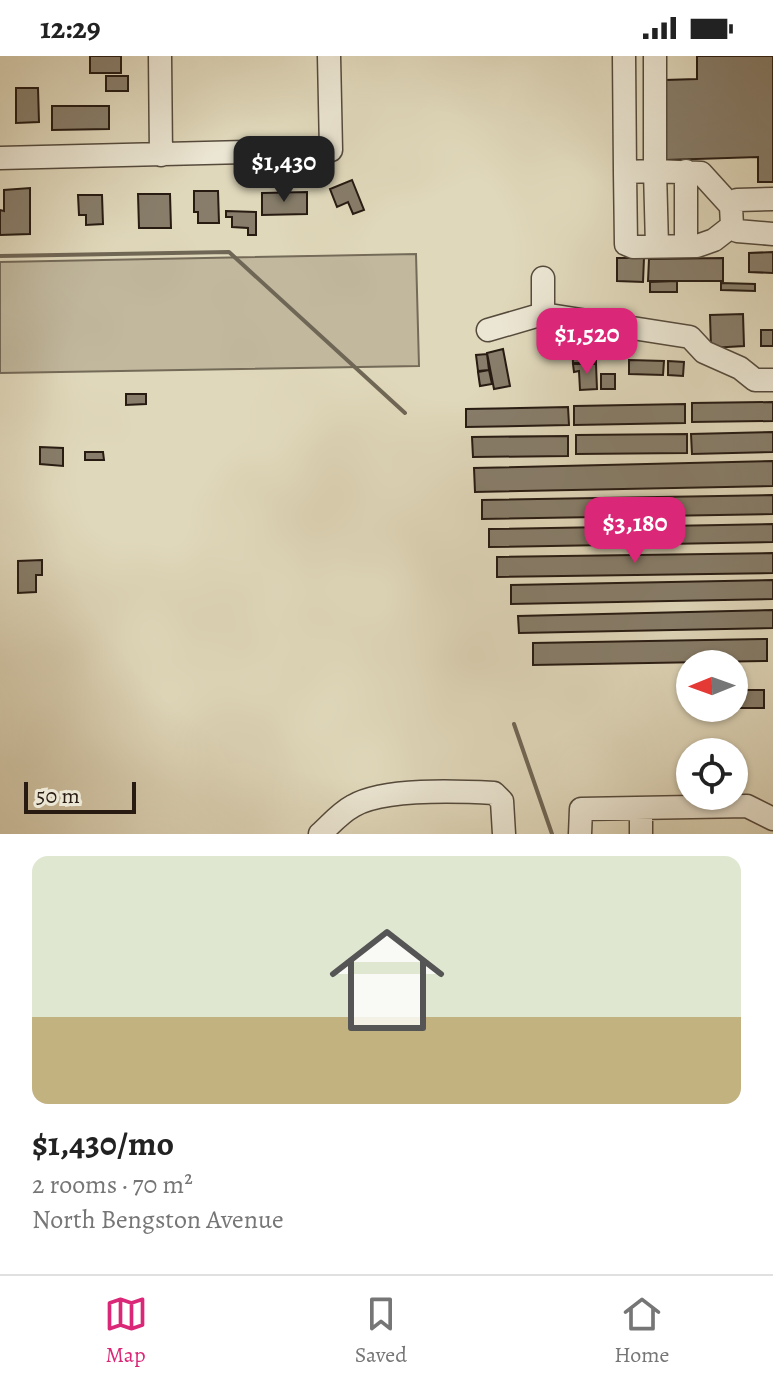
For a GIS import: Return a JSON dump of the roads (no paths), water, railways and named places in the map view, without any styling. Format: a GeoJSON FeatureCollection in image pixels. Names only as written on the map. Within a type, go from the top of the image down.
{"type":"FeatureCollection","features":[{"type":"Feature","properties":{"kind":"street"},"geometry":{"type":"LineString","coordinates":[[160,56],[161,155]]}},
{"type":"Feature","properties":{"kind":"street"},"geometry":{"type":"LineString","coordinates":[[0,158],[331,150],[329,56]]}},
{"type":"Feature","properties":{"kind":"street"},"geometry":{"type":"LineString","coordinates":[[624,56],[626,244],[707,244],[732,216],[737,200],[773,199]]}},
{"type":"Feature","properties":{"kind":"street"},"geometry":{"type":"LineString","coordinates":[[655,56],[657,246]]}},
{"type":"Feature","properties":{"kind":"street"},"geometry":{"type":"LineString","coordinates":[[686,171],[686,246]]}},
{"type":"Feature","properties":{"kind":"street"},"geometry":{"type":"LineString","coordinates":[[625,172],[701,173],[742,233],[773,234]]}},
{"type":"Feature","properties":{"kind":"street"},"geometry":{"type":"LineString","coordinates":[[543,278],[543,314]]}},
{"type":"Feature","properties":{"kind":"street"},"geometry":{"type":"LineString","coordinates":[[488,330],[543,314],[690,337],[704,352],[740,368],[755,380],[773,380]]}},
{"type":"Feature","properties":{"kind":"street"},"geometry":{"type":"LineString","coordinates":[[320,834],[350,807],[367,799],[382,795],[475,792],[494,793],[500,798],[504,834]]}},
{"type":"Feature","properties":{"kind":"street"},"geometry":{"type":"LineString","coordinates":[[580,834],[581,809],[747,806],[773,819]]}},
{"type":"Feature","properties":{"kind":"street"},"geometry":{"type":"LineString","coordinates":[[641,808],[641,834]]}},
{"type":"Feature","properties":{"kind":"waterway"},"geometry":{"type":"LineString","coordinates":[[0,256],[229,252],[405,413]]}},
{"type":"Feature","properties":{"kind":"waterway"},"geometry":{"type":"LineString","coordinates":[[514,724],[552,834]]}}]}
